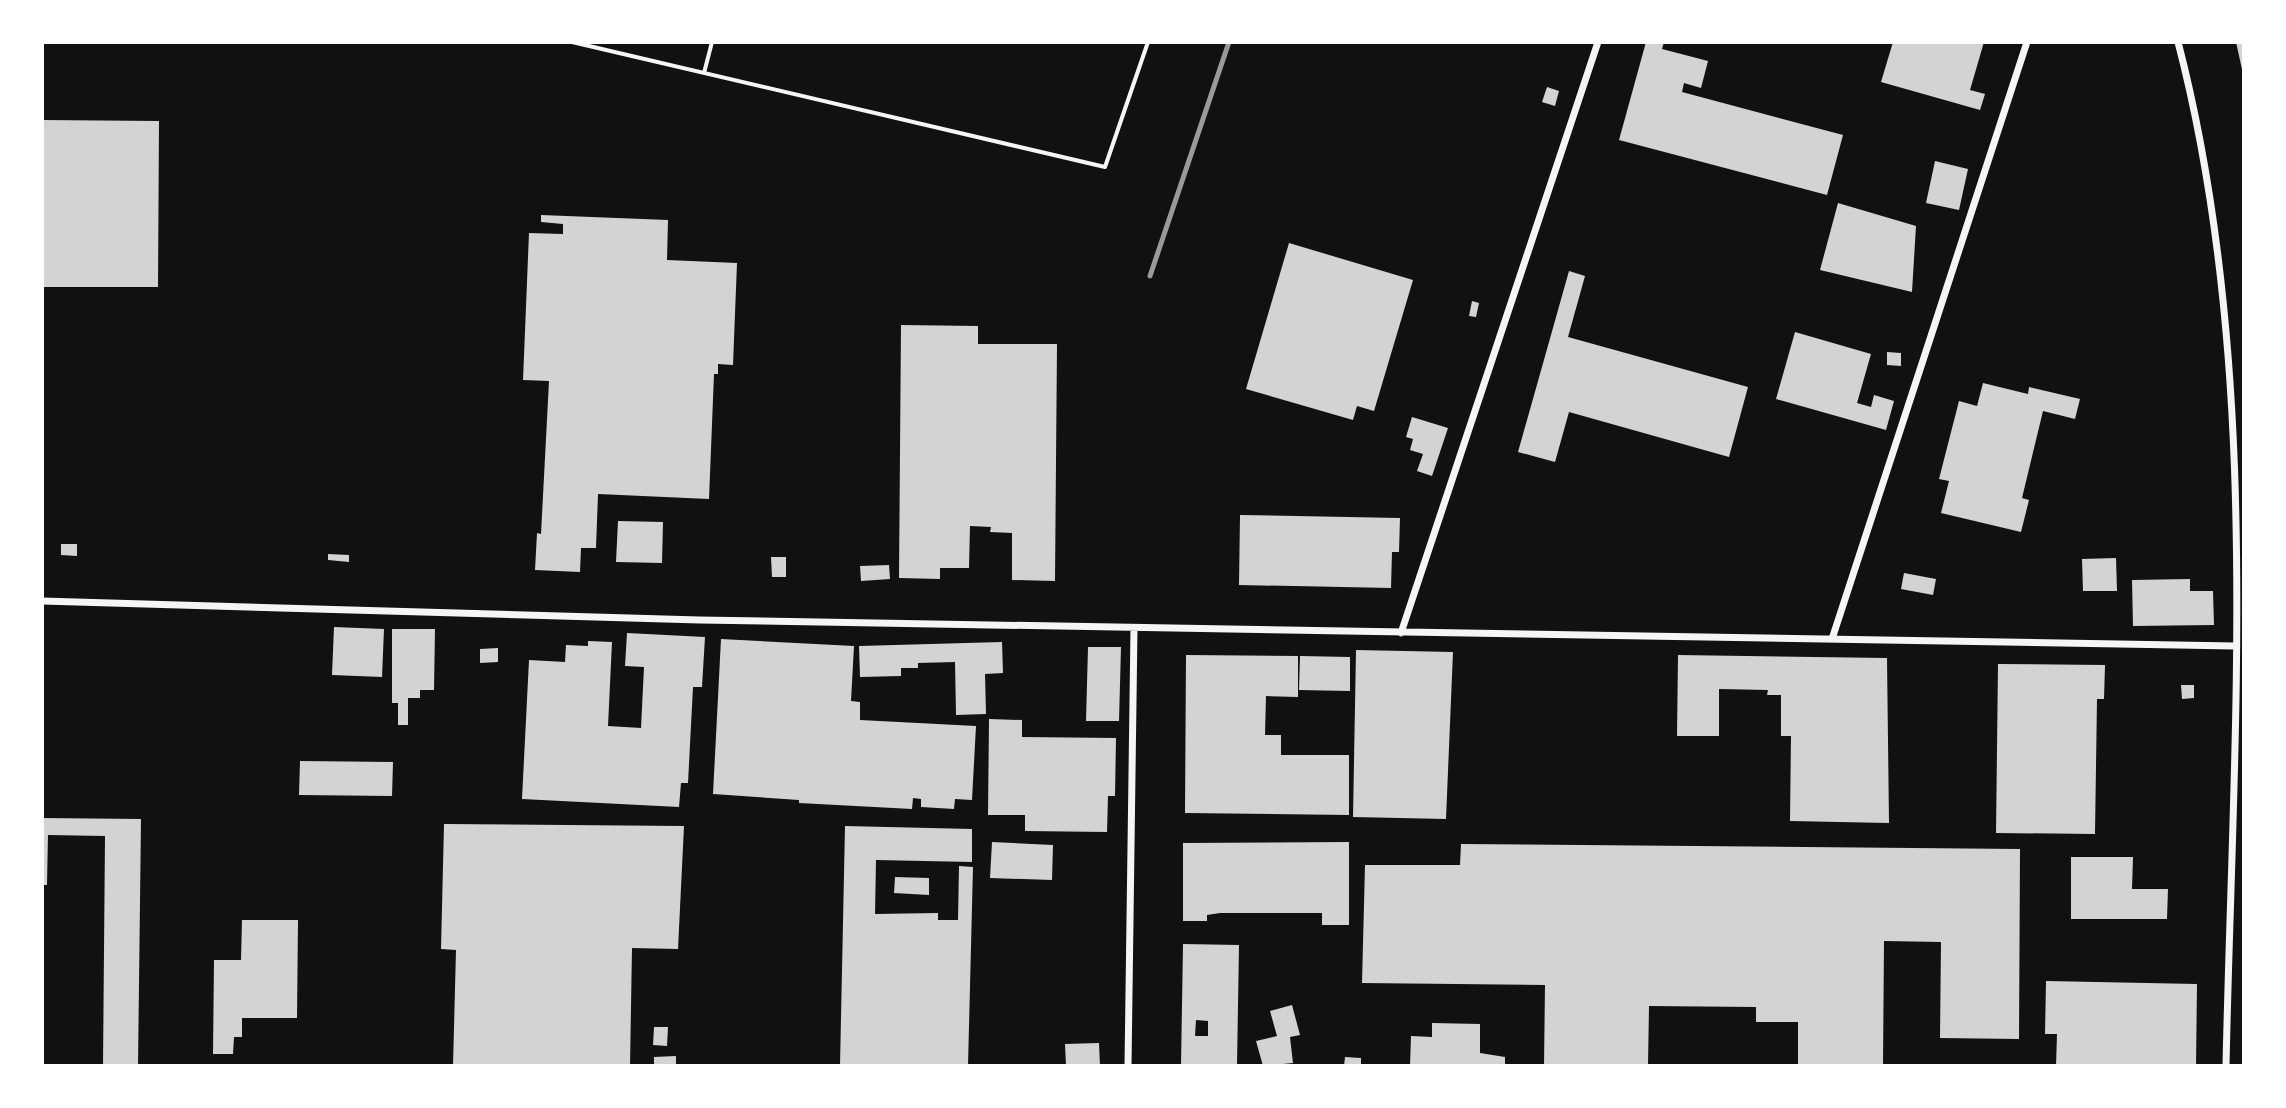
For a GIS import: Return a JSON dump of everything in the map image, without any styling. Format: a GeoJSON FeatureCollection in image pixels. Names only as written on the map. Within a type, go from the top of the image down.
{"type":"FeatureCollection","features":[{"type":"Feature","properties":{"kind":"street"},"geometry":{"type":"LineString","coordinates":[[1401,633],[1598,42]]}},
{"type":"Feature","properties":{"kind":"street"},"geometry":{"type":"LineString","coordinates":[[1832,639],[2027,42]]}},
{"type":"Feature","properties":{"kind":"street"},"geometry":{"type":"LineString","coordinates":[[2178,42],[2212,205],[2227,320],[2233,422],[2235,646],[2226,1066]]}},
{"type":"Feature","properties":{"kind":"street"},"geometry":{"type":"LineString","coordinates":[[42,601],[1134,628],[2235,646]]}},
{"type":"Feature","properties":{"kind":"street"},"geometry":{"type":"LineString","coordinates":[[1128,1066],[1134,628]]}},
{"type":"Feature","properties":{"kind":"lane"},"geometry":{"type":"LineString","coordinates":[[572,42],[1105,167],[1148,42]]}},
{"type":"Feature","properties":{"kind":"lane"},"geometry":{"type":"LineString","coordinates":[[704,73],[712,42]]}},
{"type":"Feature","properties":{"kind":"building"},"geometry":{"type":"Polygon","coordinates":[[[1646,42],[1664,42],[1662,49],[1708,61],[1701,88],[1684,83],[1682,92],[1843,135],[1827,195],[1619,140],[1646,42]]]}},
{"type":"Feature","properties":{"kind":"building"},"geometry":{"type":"Polygon","coordinates":[[[1893,42],[1984,42],[1970,90],[1985,94],[1980,110],[1881,82],[1893,42]]]}},
{"type":"Feature","properties":{"kind":"building"},"geometry":{"type":"Polygon","coordinates":[[[2236,42],[2244,42],[2243,74],[2236,42]]]}},
{"type":"Feature","properties":{"kind":"building"},"geometry":{"type":"Polygon","coordinates":[[[1547,87],[1559,91],[1555,106],[1542,102],[1547,87]]]}},
{"type":"Feature","properties":{"kind":"building"},"geometry":{"type":"Polygon","coordinates":[[[42,120],[159,121],[158,287],[42,287],[42,120]]]}},
{"type":"Feature","properties":{"kind":"building"},"geometry":{"type":"Polygon","coordinates":[[[1935,161],[1968,169],[1959,210],[1926,203],[1935,161]]]}},
{"type":"Feature","properties":{"kind":"building"},"geometry":{"type":"Polygon","coordinates":[[[1838,203],[1916,226],[1912,292],[1820,270],[1838,203]]]}},
{"type":"Feature","properties":{"kind":"building"},"geometry":{"type":"Polygon","coordinates":[[[541,215],[668,220],[667,260],[737,263],[733,365],[718,364],[718,374],[714,374],[709,499],[598,494],[596,548],[581,548],[580,572],[535,570],[537,533],[541,534],[549,381],[523,380],[529,233],[563,234],[563,224],[541,222],[541,215]]]}},
{"type":"Feature","properties":{"kind":"building"},"geometry":{"type":"Polygon","coordinates":[[[1289,243],[1413,280],[1374,411],[1357,406],[1353,420],[1246,389],[1289,243]]]}},
{"type":"Feature","properties":{"kind":"building"},"geometry":{"type":"Polygon","coordinates":[[[1569,271],[1585,276],[1568,337],[1748,387],[1729,457],[1569,412],[1555,462],[1518,452],[1569,271]]]}},
{"type":"Feature","properties":{"kind":"building"},"geometry":{"type":"Polygon","coordinates":[[[1472,301],[1479,303],[1476,317],[1469,316],[1472,301]]]}},
{"type":"Feature","properties":{"kind":"building"},"geometry":{"type":"Polygon","coordinates":[[[901,325],[978,326],[978,344],[1057,344],[1055,581],[1012,580],[1012,533],[990,532],[991,527],[970,526],[969,568],[940,568],[940,579],[899,578],[901,325]]]}},
{"type":"Feature","properties":{"kind":"building"},"geometry":{"type":"Polygon","coordinates":[[[1795,332],[1871,354],[1857,403],[1871,407],[1874,395],[1894,401],[1886,430],[1776,399],[1795,332]]]}},
{"type":"Feature","properties":{"kind":"building"},"geometry":{"type":"Polygon","coordinates":[[[1887,352],[1901,353],[1901,366],[1887,365],[1887,352]]]}},
{"type":"Feature","properties":{"kind":"building"},"geometry":{"type":"Polygon","coordinates":[[[1983,383],[2028,394],[2029,387],[2080,399],[2075,419],[2043,411],[2022,498],[2029,500],[2021,532],[1941,513],[1949,481],[1939,479],[1959,401],[1977,406],[1983,383]]]}},
{"type":"Feature","properties":{"kind":"building"},"geometry":{"type":"Polygon","coordinates":[[[1412,417],[1448,428],[1432,476],[1417,471],[1423,454],[1410,450],[1413,439],[1406,437],[1412,417]]]}},
{"type":"Feature","properties":{"kind":"building"},"geometry":{"type":"Polygon","coordinates":[[[1240,515],[1400,518],[1399,552],[1392,552],[1391,588],[1239,585],[1240,515]]]}},
{"type":"Feature","properties":{"kind":"building"},"geometry":{"type":"Polygon","coordinates":[[[618,521],[663,522],[662,563],[616,562],[618,521]]]}},
{"type":"Feature","properties":{"kind":"building"},"geometry":{"type":"Polygon","coordinates":[[[61,544],[77,544],[77,556],[61,555],[61,544]]]}},
{"type":"Feature","properties":{"kind":"building"},"geometry":{"type":"Polygon","coordinates":[[[328,554],[349,555],[349,562],[328,560],[328,554]]]}},
{"type":"Feature","properties":{"kind":"building"},"geometry":{"type":"Polygon","coordinates":[[[771,557],[786,557],[786,577],[772,577],[771,557]]]}},
{"type":"Feature","properties":{"kind":"building"},"geometry":{"type":"Polygon","coordinates":[[[2116,558],[2117,591],[2083,591],[2082,559],[2116,558]]]}},
{"type":"Feature","properties":{"kind":"building"},"geometry":{"type":"Polygon","coordinates":[[[889,565],[890,579],[861,581],[860,566],[889,565]]]}},
{"type":"Feature","properties":{"kind":"building"},"geometry":{"type":"Polygon","coordinates":[[[1904,573],[1936,579],[1933,595],[1901,589],[1904,573]]]}},
{"type":"Feature","properties":{"kind":"building"},"geometry":{"type":"Polygon","coordinates":[[[2190,579],[2190,591],[2213,591],[2214,625],[2133,626],[2132,580],[2190,579]]]}},
{"type":"Feature","properties":{"kind":"building"},"geometry":{"type":"Polygon","coordinates":[[[334,627],[384,629],[382,677],[332,675],[334,627]]]}},
{"type":"Feature","properties":{"kind":"building"},"geometry":{"type":"Polygon","coordinates":[[[392,629],[435,629],[434,690],[420,690],[420,698],[408,698],[408,725],[398,725],[398,703],[392,703],[392,629]]]}},
{"type":"Feature","properties":{"kind":"building"},"geometry":{"type":"Polygon","coordinates":[[[627,633],[705,637],[702,687],[693,687],[688,783],[681,783],[679,807],[522,799],[529,660],[565,662],[566,645],[588,646],[588,641],[612,642],[608,726],[641,728],[644,667],[625,666],[627,633]]]}},
{"type":"Feature","properties":{"kind":"building"},"geometry":{"type":"Polygon","coordinates":[[[721,639],[854,646],[851,701],[860,702],[860,720],[976,726],[972,800],[955,799],[954,809],[921,807],[921,799],[913,798],[912,809],[799,803],[799,800],[713,794],[721,639]]]}},
{"type":"Feature","properties":{"kind":"building"},"geometry":{"type":"Polygon","coordinates":[[[1002,642],[1003,673],[985,674],[986,714],[956,715],[955,662],[918,663],[918,668],[901,668],[901,676],[860,677],[859,646],[1002,642]]]}},
{"type":"Feature","properties":{"kind":"building"},"geometry":{"type":"Polygon","coordinates":[[[1088,647],[1121,647],[1119,721],[1086,721],[1088,647]]]}},
{"type":"Feature","properties":{"kind":"building"},"geometry":{"type":"Polygon","coordinates":[[[498,648],[498,662],[480,663],[480,649],[498,648]]]}},
{"type":"Feature","properties":{"kind":"building"},"geometry":{"type":"Polygon","coordinates":[[[1356,650],[1453,652],[1446,819],[1353,817],[1356,650]]]}},
{"type":"Feature","properties":{"kind":"building"},"geometry":{"type":"Polygon","coordinates":[[[1186,655],[1298,656],[1298,697],[1266,696],[1265,735],[1281,735],[1281,755],[1349,755],[1349,815],[1185,813],[1186,655]]]}},
{"type":"Feature","properties":{"kind":"building"},"geometry":{"type":"Polygon","coordinates":[[[1678,655],[1887,658],[1889,823],[1790,821],[1791,736],[1781,736],[1781,695],[1767,695],[1768,690],[1719,689],[1719,736],[1677,736],[1678,655]]]}},
{"type":"Feature","properties":{"kind":"building"},"geometry":{"type":"Polygon","coordinates":[[[1300,656],[1350,657],[1350,691],[1299,690],[1300,656]]]}},
{"type":"Feature","properties":{"kind":"building"},"geometry":{"type":"Polygon","coordinates":[[[1998,664],[2105,665],[2104,699],[2097,699],[2095,834],[1996,833],[1998,664]]]}},
{"type":"Feature","properties":{"kind":"building"},"geometry":{"type":"Polygon","coordinates":[[[2181,685],[2194,685],[2194,698],[2182,699],[2181,685]]]}},
{"type":"Feature","properties":{"kind":"building"},"geometry":{"type":"Polygon","coordinates":[[[989,719],[1022,720],[1022,737],[1116,738],[1115,796],[1108,796],[1107,832],[1025,831],[1025,815],[988,815],[989,719]]]}},
{"type":"Feature","properties":{"kind":"building"},"geometry":{"type":"Polygon","coordinates":[[[300,761],[393,762],[392,796],[299,795],[300,761]]]}},
{"type":"Feature","properties":{"kind":"building"},"geometry":{"type":"Polygon","coordinates":[[[42,818],[141,819],[138,1066],[103,1066],[105,836],[48,835],[47,885],[42,885],[42,818]]]}},
{"type":"Feature","properties":{"kind":"building"},"geometry":{"type":"Polygon","coordinates":[[[444,824],[684,826],[678,949],[632,948],[630,1066],[453,1066],[456,950],[441,949],[444,824]]]}},
{"type":"Feature","properties":{"kind":"building"},"geometry":{"type":"Polygon","coordinates":[[[845,826],[972,829],[972,862],[876,860],[875,914],[938,913],[938,920],[958,920],[959,866],[973,867],[968,1066],[840,1066],[845,826]]]}},
{"type":"Feature","properties":{"kind":"building"},"geometry":{"type":"Polygon","coordinates":[[[992,842],[1053,845],[1052,880],[990,878],[992,842]]]}},
{"type":"Feature","properties":{"kind":"building"},"geometry":{"type":"Polygon","coordinates":[[[1349,842],[1349,925],[1322,925],[1322,913],[1220,913],[1207,915],[1207,921],[1183,921],[1183,843],[1349,842]]]}},
{"type":"Feature","properties":{"kind":"building"},"geometry":{"type":"Polygon","coordinates":[[[1461,844],[2020,849],[2019,1039],[1940,1038],[1941,942],[1884,941],[1883,1066],[1798,1066],[1798,1022],[1756,1022],[1756,1007],[1649,1006],[1648,1066],[1544,1066],[1545,985],[1362,983],[1365,865],[1460,865],[1461,844]]]}},
{"type":"Feature","properties":{"kind":"building"},"geometry":{"type":"Polygon","coordinates":[[[2071,857],[2133,857],[2132,889],[2168,889],[2167,919],[2071,919],[2071,857]]]}},
{"type":"Feature","properties":{"kind":"building"},"geometry":{"type":"Polygon","coordinates":[[[895,877],[929,878],[929,895],[894,893],[895,877]]]}},
{"type":"Feature","properties":{"kind":"building"},"geometry":{"type":"Polygon","coordinates":[[[242,920],[298,920],[297,1018],[242,1018],[242,1037],[234,1037],[233,1054],[213,1054],[214,960],[241,960],[242,920]]]}},
{"type":"Feature","properties":{"kind":"building"},"geometry":{"type":"Polygon","coordinates":[[[1183,944],[1239,945],[1237,1066],[1181,1066],[1183,944]],[[1196,1020],[1195,1036],[1208,1036],[1208,1021],[1196,1020]]]}},
{"type":"Feature","properties":{"kind":"building"},"geometry":{"type":"Polygon","coordinates":[[[2046,981],[2197,984],[2196,1066],[2056,1066],[2057,1034],[2045,1034],[2046,981]]]}},
{"type":"Feature","properties":{"kind":"building"},"geometry":{"type":"Polygon","coordinates":[[[1292,1005],[1300,1035],[1290,1037],[1293,1063],[1263,1066],[1256,1041],[1277,1036],[1270,1011],[1292,1005]]]}},
{"type":"Feature","properties":{"kind":"building"},"geometry":{"type":"Polygon","coordinates":[[[1432,1023],[1480,1024],[1480,1053],[1505,1057],[1505,1066],[1410,1066],[1411,1036],[1432,1037],[1432,1023]]]}},
{"type":"Feature","properties":{"kind":"building"},"geometry":{"type":"Polygon","coordinates":[[[654,1027],[668,1027],[667,1046],[653,1045],[654,1027]]]}},
{"type":"Feature","properties":{"kind":"building"},"geometry":{"type":"Polygon","coordinates":[[[1099,1043],[1100,1066],[1066,1066],[1065,1044],[1099,1043]]]}},
{"type":"Feature","properties":{"kind":"building"},"geometry":{"type":"Polygon","coordinates":[[[676,1056],[676,1066],[654,1066],[654,1057],[676,1056]]]}},
{"type":"Feature","properties":{"kind":"building"},"geometry":{"type":"Polygon","coordinates":[[[1345,1057],[1361,1058],[1361,1066],[1344,1066],[1345,1057]]]}},
{"type":"Feature","properties":{"kind":"railway"},"geometry":{"type":"LineString","coordinates":[[1150,276],[1229,42]]}}]}
